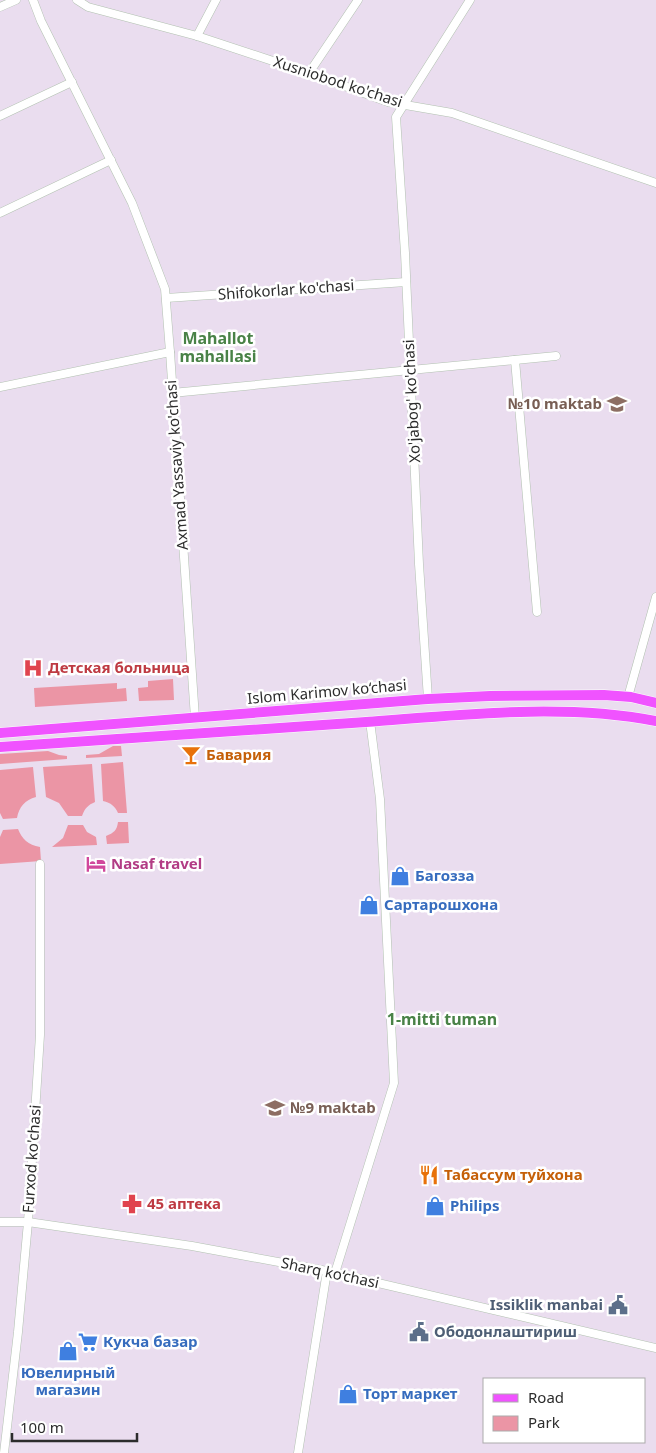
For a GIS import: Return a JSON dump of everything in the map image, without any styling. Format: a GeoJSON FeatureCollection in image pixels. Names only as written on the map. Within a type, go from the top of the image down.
{"type":"FeatureCollection","features":[{"type":"Feature","properties":{"kind":"main road","name":"Islom Karimov ko‘chasi"},"geometry":{"type":"LineString","coordinates":[[0,733],[478,696],[604,695],[628,697],[656,703]]}},
{"type":"Feature","properties":{"kind":"main road"},"geometry":{"type":"LineString","coordinates":[[478,696],[474,706],[479,714]]}},
{"type":"Feature","properties":{"kind":"main road","name":"Islom Karimov ko‘chasi"},"geometry":{"type":"LineString","coordinates":[[0,747],[479,714],[581,712],[624,715],[656,721]]}},
{"type":"Feature","properties":{"kind":"street"},"geometry":{"type":"LineString","coordinates":[[0,7],[16,0]]}},
{"type":"Feature","properties":{"kind":"street","name":"Axmad Yassaviy ko'chasi"},"geometry":{"type":"LineString","coordinates":[[34,0],[42,21],[132,203],[165,289],[195,718]]}},
{"type":"Feature","properties":{"kind":"street","name":"Xusniobod ko'chasi"},"geometry":{"type":"LineString","coordinates":[[77,0],[88,7],[197,36],[309,73],[388,102],[452,113],[656,183]]}},
{"type":"Feature","properties":{"kind":"street"},"geometry":{"type":"LineString","coordinates":[[197,36],[216,0]]}},
{"type":"Feature","properties":{"kind":"street"},"geometry":{"type":"LineString","coordinates":[[309,73],[358,0]]}},
{"type":"Feature","properties":{"kind":"street","name":"Xo'jabog' ko'chasi"},"geometry":{"type":"LineString","coordinates":[[428,699],[419,564],[406,282],[396,117],[470,0]]}},
{"type":"Feature","properties":{"kind":"street"},"geometry":{"type":"LineString","coordinates":[[0,116],[72,82]]}},
{"type":"Feature","properties":{"kind":"street"},"geometry":{"type":"LineString","coordinates":[[0,213],[110,160]]}},
{"type":"Feature","properties":{"kind":"street","name":"Shifokorlar ko'chasi"},"geometry":{"type":"LineString","coordinates":[[166,298],[406,282]]}},
{"type":"Feature","properties":{"kind":"street"},"geometry":{"type":"LineString","coordinates":[[0,387],[170,352]]}},
{"type":"Feature","properties":{"kind":"street"},"geometry":{"type":"LineString","coordinates":[[172,393],[556,356]]}},
{"type":"Feature","properties":{"kind":"street"},"geometry":{"type":"LineString","coordinates":[[515,360],[537,612]]}},
{"type":"Feature","properties":{"kind":"street"},"geometry":{"type":"LineString","coordinates":[[628,697],[656,597]]}},
{"type":"Feature","properties":{"kind":"street"},"geometry":{"type":"LineString","coordinates":[[298,1453],[331,1272],[394,1083],[380,799],[370,722]]}},
{"type":"Feature","properties":{"kind":"street","name":"Furxod ko'chasi"},"geometry":{"type":"LineString","coordinates":[[4,1453],[28,1222],[40,1035],[40,864]]}},
{"type":"Feature","properties":{"kind":"street","name":"Sharq ko‘chasi"},"geometry":{"type":"LineString","coordinates":[[0,1222],[28,1222],[192,1246],[331,1272],[656,1348]]}},
{"type":"Feature","properties":{"kind":"green space"},"geometry":{"type":"Polygon","coordinates":[[[173,679],[174,700],[139,701],[138,688],[148,687],[148,681],[173,679]]]}},
{"type":"Feature","properties":{"kind":"green space"},"geometry":{"type":"Polygon","coordinates":[[[117,683],[117,689],[126,688],[127,701],[35,707],[34,688],[117,683]]]}},
{"type":"Feature","properties":{"kind":"green space"},"geometry":{"type":"Polygon","coordinates":[[[113,746],[121,746],[122,756],[86,758],[86,755],[99,754],[113,746]]]}},
{"type":"Feature","properties":{"kind":"green space"},"geometry":{"type":"Polygon","coordinates":[[[48,751],[67,756],[67,759],[0,764],[0,754],[48,751]]]}},
{"type":"Feature","properties":{"kind":"green space"},"geometry":{"type":"Polygon","coordinates":[[[123,762],[127,813],[118,813],[116,808],[103,801],[101,764],[123,762]]]}},
{"type":"Feature","properties":{"kind":"green space"},"geometry":{"type":"Polygon","coordinates":[[[92,764],[95,802],[87,807],[82,816],[68,816],[59,803],[46,797],[43,767],[92,764]]]}},
{"type":"Feature","properties":{"kind":"green space"},"geometry":{"type":"Polygon","coordinates":[[[33,767],[36,797],[23,804],[17,818],[3,819],[0,813],[0,770],[33,767]]]}},
{"type":"Feature","properties":{"kind":"green space"},"geometry":{"type":"Polygon","coordinates":[[[118,822],[128,822],[129,843],[107,844],[106,836],[115,831],[118,822]]]}},
{"type":"Feature","properties":{"kind":"green space"},"geometry":{"type":"Polygon","coordinates":[[[68,825],[83,825],[87,832],[96,837],[97,845],[52,847],[63,838],[68,825]]]}},
{"type":"Feature","properties":{"kind":"green space"},"geometry":{"type":"Polygon","coordinates":[[[18,829],[26,841],[40,847],[41,861],[0,864],[0,837],[3,830],[18,829]]]}},
{"type":"Feature","properties":{"kind":"place","name":"№10 maktab"},"geometry":{"type":"Point","coordinates":[617,404]}},
{"type":"Feature","properties":{"kind":"place","name":"Детская больница"},"geometry":{"type":"Point","coordinates":[33,668]}},
{"type":"Feature","properties":{"kind":"place","name":"Бавария"},"geometry":{"type":"Point","coordinates":[191,755]}},
{"type":"Feature","properties":{"kind":"place","name":"Nasaf travel"},"geometry":{"type":"Point","coordinates":[96,864]}},
{"type":"Feature","properties":{"kind":"place","name":"Багозза"},"geometry":{"type":"Point","coordinates":[400,876]}},
{"type":"Feature","properties":{"kind":"place","name":"Сартарошхона"},"geometry":{"type":"Point","coordinates":[369,905]}},
{"type":"Feature","properties":{"kind":"place","name":"№9 maktab"},"geometry":{"type":"Point","coordinates":[275,1108]}},
{"type":"Feature","properties":{"kind":"place","name":"Табассум туйхона"},"geometry":{"type":"Point","coordinates":[429,1175]}},
{"type":"Feature","properties":{"kind":"place","name":"45 аптека"},"geometry":{"type":"Point","coordinates":[132,1204]}},
{"type":"Feature","properties":{"kind":"place","name":"Philips"},"geometry":{"type":"Point","coordinates":[435,1206]}},
{"type":"Feature","properties":{"kind":"place","name":"Issiklik manbai"},"geometry":{"type":"Point","coordinates":[618,1305]}},
{"type":"Feature","properties":{"kind":"place","name":"Ободонлаштириш"},"geometry":{"type":"Point","coordinates":[419,1332]}},
{"type":"Feature","properties":{"kind":"place","name":"Кукча базар"},"geometry":{"type":"Point","coordinates":[88,1342]}},
{"type":"Feature","properties":{"kind":"place","name":"Ювелирный магазин"},"geometry":{"type":"Point","coordinates":[68,1351]}},
{"type":"Feature","properties":{"kind":"place","name":"Торт маркет"},"geometry":{"type":"Point","coordinates":[348,1394]}},
{"type":"Feature","properties":{"kind":"district","name":"Mahallot mahallasi"},"geometry":{"type":"Point","coordinates":[218,347]}},
{"type":"Feature","properties":{"kind":"district","name":"1-mitti tuman"},"geometry":{"type":"Point","coordinates":[442,1019]}}]}
